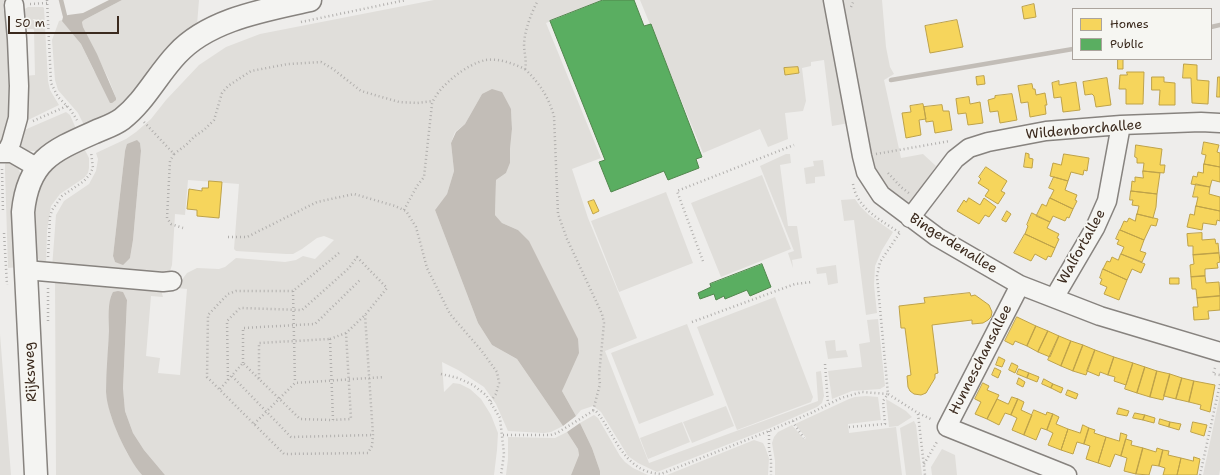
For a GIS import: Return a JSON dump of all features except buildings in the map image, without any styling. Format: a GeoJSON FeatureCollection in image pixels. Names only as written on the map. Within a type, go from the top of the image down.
{"type":"FeatureCollection","features":[{"type":"Feature","properties":{"kind":"street","name":"Rijksweg"},"geometry":{"type":"LineString","coordinates":[[36,475],[23,212],[24,200],[28,188],[38,168],[57,150],[120,120],[130,113],[144,98],[178,52],[199,36],[211,29],[233,20],[270,9],[310,0]]}},
{"type":"Feature","properties":{"kind":"street","name":"Bingerdenallee"},"geometry":{"type":"LineString","coordinates":[[833,0],[872,152],[866,172],[881,195],[937,237],[1020,285],[1100,316],[1220,352]]}},
{"type":"Feature","properties":{"kind":"street"},"geometry":{"type":"LineString","coordinates":[[3,153],[12,143],[18,118],[19,86],[14,5]]}},
{"type":"Feature","properties":{"kind":"street","name":"Wildenborchallee"},"geometry":{"type":"LineString","coordinates":[[910,218],[955,159],[969,148],[988,142],[1046,131],[1121,125],[1201,122],[1220,123]]}},
{"type":"Feature","properties":{"kind":"street","name":"Walfortallee"},"geometry":{"type":"LineString","coordinates":[[1054,298],[1095,228],[1107,201],[1121,125]]}},
{"type":"Feature","properties":{"kind":"street"},"geometry":{"type":"LineString","coordinates":[[3,153],[12,153],[38,168]]}},
{"type":"Feature","properties":{"kind":"street"},"geometry":{"type":"LineString","coordinates":[[26,270],[163,282],[172,281]]}},
{"type":"Feature","properties":{"kind":"street","name":"Hunneschansallee"},"geometry":{"type":"LineString","coordinates":[[1020,285],[946,427],[1067,475]]}},
{"type":"Feature","properties":{"kind":"path"},"geometry":{"type":"LineString","coordinates":[[16,129],[67,106],[54,92],[51,82],[47,0]]}},
{"type":"Feature","properties":{"kind":"path"},"geometry":{"type":"LineString","coordinates":[[298,23],[406,0]]}},
{"type":"Feature","properties":{"kind":"path"},"geometry":{"type":"LineString","coordinates":[[525,69],[527,61],[524,46],[525,33],[538,0]]}},
{"type":"Feature","properties":{"kind":"path"},"geometry":{"type":"LineString","coordinates":[[850,12],[854,0]]}},
{"type":"Feature","properties":{"kind":"path"},"geometry":{"type":"LineString","coordinates":[[404,210],[416,186],[424,178],[434,97],[457,75],[486,60],[499,60],[525,69],[537,81],[550,105],[554,123],[558,214],[567,239],[602,314],[604,323],[599,376],[600,384],[593,411],[557,433],[551,435],[503,435]]}},
{"type":"Feature","properties":{"kind":"path"},"geometry":{"type":"LineString","coordinates":[[184,228],[171,224],[167,218],[170,161],[174,154],[214,120],[222,92],[228,86],[251,71],[288,64],[321,62],[333,69],[361,91],[368,94],[398,102],[417,103],[433,101]]}},
{"type":"Feature","properties":{"kind":"path"},"geometry":{"type":"LineString","coordinates":[[147,116],[142,120],[174,154]]}},
{"type":"Feature","properties":{"kind":"path"},"geometry":{"type":"LineString","coordinates":[[872,152],[964,139],[969,148]]}},
{"type":"Feature","properties":{"kind":"path"},"geometry":{"type":"LineString","coordinates":[[704,261],[677,191],[794,144]]}},
{"type":"Feature","properties":{"kind":"path","name":"Rijksweg"},"geometry":{"type":"LineString","coordinates":[[48,327],[48,273],[52,210],[62,196],[84,181],[90,174],[93,168],[90,151],[97,148]]}},
{"type":"Feature","properties":{"kind":"path"},"geometry":{"type":"LineString","coordinates":[[872,152],[880,158]]}},
{"type":"Feature","properties":{"kind":"path"},"geometry":{"type":"LineString","coordinates":[[884,168],[901,187],[922,202]]}},
{"type":"Feature","properties":{"kind":"path"},"geometry":{"type":"LineString","coordinates":[[228,237],[247,237],[317,202],[354,194],[395,206],[406,211],[416,227],[427,268],[450,314],[481,350],[497,372],[499,383],[496,394],[490,402]]}},
{"type":"Feature","properties":{"kind":"path"},"geometry":{"type":"LineString","coordinates":[[849,427],[885,424],[884,401],[888,394],[877,276],[880,262],[910,218]]}},
{"type":"Feature","properties":{"kind":"path"},"geometry":{"type":"LineString","coordinates":[[339,253],[293,291],[236,291],[228,294],[208,315],[207,377],[284,454],[368,454],[372,446],[373,436],[365,315]]}},
{"type":"Feature","properties":{"kind":"path"},"geometry":{"type":"LineString","coordinates":[[228,380],[227,321],[240,308],[302,310],[349,268],[357,257],[387,288],[365,315],[346,333],[330,339],[259,343],[259,379]]}},
{"type":"Feature","properties":{"kind":"path"},"geometry":{"type":"LineString","coordinates":[[220,389],[243,363],[243,328],[315,324],[360,280]]}},
{"type":"Feature","properties":{"kind":"path"},"geometry":{"type":"LineString","coordinates":[[692,322],[795,284],[812,282]]}},
{"type":"Feature","properties":{"kind":"path"},"geometry":{"type":"LineString","coordinates":[[293,291],[295,383]]}},
{"type":"Feature","properties":{"kind":"path"},"geometry":{"type":"LineString","coordinates":[[243,363],[300,419],[351,419],[346,333]]}},
{"type":"Feature","properties":{"kind":"path"},"geometry":{"type":"LineString","coordinates":[[330,339],[333,420]]}},
{"type":"Feature","properties":{"kind":"path"},"geometry":{"type":"LineString","coordinates":[[825,364],[828,404]]}},
{"type":"Feature","properties":{"kind":"path"},"geometry":{"type":"LineString","coordinates":[[441,374],[458,378],[473,385],[486,395],[500,418],[504,454],[501,475]]}},
{"type":"Feature","properties":{"kind":"path"},"geometry":{"type":"LineString","coordinates":[[232,376],[290,437],[373,436]]}},
{"type":"Feature","properties":{"kind":"path"},"geometry":{"type":"LineString","coordinates":[[254,424],[295,383],[384,376]]}},
{"type":"Feature","properties":{"kind":"path"},"geometry":{"type":"LineString","coordinates":[[1200,475],[1220,384]]}},
{"type":"Feature","properties":{"kind":"path"},"geometry":{"type":"LineString","coordinates":[[593,411],[596,411],[600,416],[618,447],[628,460],[654,474],[660,474],[793,421],[847,396],[862,392],[888,394],[918,413],[946,427],[924,464]]}},
{"type":"Feature","properties":{"kind":"path"},"geometry":{"type":"LineString","coordinates":[[918,413],[925,475]]}},
{"type":"Feature","properties":{"kind":"path"},"geometry":{"type":"LineString","coordinates":[[793,421],[804,438]]}},
{"type":"Feature","properties":{"kind":"path"},"geometry":{"type":"LineString","coordinates":[[769,431],[771,475]]}},
{"type":"Feature","properties":{"kind":"shaded area"},"geometry":{"type":"Polygon","coordinates":[[[0,0],[12,0],[3,2],[3,10],[8,15],[13,125],[0,146],[0,0]]]}},
{"type":"Feature","properties":{"kind":"shaded area"},"geometry":{"type":"Polygon","coordinates":[[[109,0],[122,0],[82,22],[116,98],[116,100],[112,103],[110,103],[81,44],[62,21],[63,17],[83,13],[109,0]]]}},
{"type":"Feature","properties":{"kind":"shaded area"},"geometry":{"type":"Polygon","coordinates":[[[122,0],[199,0],[197,25],[126,105],[85,127],[78,113],[58,90],[55,80],[52,40],[59,21],[62,20],[81,44],[94,71],[116,98],[82,22],[122,0]]]}},
{"type":"Feature","properties":{"kind":"shaded area"},"geometry":{"type":"Polygon","coordinates":[[[434,0],[602,0],[546,23],[601,158],[572,169],[588,218],[637,338],[605,351],[649,463],[818,401],[816,372],[821,371],[824,396],[822,403],[817,407],[770,428],[657,472],[638,463],[628,456],[601,412],[593,406],[581,410],[576,416],[562,391],[563,388],[518,230],[502,223],[495,215],[496,180],[506,173],[510,163],[512,129],[511,109],[482,94],[465,124],[455,132],[451,143],[454,171],[447,194],[435,210],[478,323],[492,345],[517,359],[563,426],[551,432],[544,433],[508,431],[496,404],[484,387],[458,370],[442,362],[444,392],[453,383],[460,384],[470,389],[481,399],[491,415],[498,433],[494,475],[165,475],[144,450],[133,433],[125,411],[123,388],[127,300],[125,296],[111,295],[106,394],[111,416],[118,434],[127,453],[142,475],[56,475],[55,279],[161,290],[163,297],[151,296],[146,356],[160,358],[158,373],[180,375],[187,289],[176,288],[177,284],[187,273],[197,268],[219,269],[225,267],[236,258],[285,262],[296,260],[303,256],[315,259],[334,240],[324,236],[317,238],[293,254],[236,251],[234,249],[239,184],[188,180],[185,215],[175,214],[172,265],[167,274],[52,268],[56,215],[64,201],[89,184],[96,171],[98,159],[96,153],[126,139],[136,132],[151,119],[166,100],[199,65],[226,47],[260,34],[434,0]],[[140,143],[125,151],[113,256],[115,262],[130,258],[141,151],[140,143]]]}},
{"type":"Feature","properties":{"kind":"shaded area"},"geometry":{"type":"Polygon","coordinates":[[[640,0],[824,0],[849,123],[832,126],[824,60],[811,62],[811,66],[802,68],[806,101],[803,111],[785,113],[788,139],[768,147],[760,129],[703,153],[640,0]]]}},
{"type":"Feature","properties":{"kind":"shaded area"},"geometry":{"type":"Polygon","coordinates":[[[840,0],[882,0],[886,47],[890,67],[894,74],[884,80],[901,158],[923,154],[936,166],[912,201],[901,203],[883,186],[876,174],[871,158],[840,0]]]}},
{"type":"Feature","properties":{"kind":"shaded area"},"geometry":{"type":"Polygon","coordinates":[[[28,7],[44,8],[48,81],[50,90],[59,105],[26,121],[24,76],[35,75],[34,30],[22,29],[23,10],[28,7]]]}},
{"type":"Feature","properties":{"kind":"shaded area"},"geometry":{"type":"Polygon","coordinates":[[[492,89],[502,92],[511,109],[512,129],[510,163],[506,173],[496,180],[495,215],[502,223],[518,230],[529,241],[578,339],[579,353],[562,391],[576,416],[563,426],[517,359],[492,345],[478,323],[435,210],[447,194],[454,171],[451,143],[456,132],[465,124],[482,94],[492,89]]]}},
{"type":"Feature","properties":{"kind":"shaded area"},"geometry":{"type":"Polygon","coordinates":[[[66,112],[70,115],[77,131],[39,151],[28,151],[22,148],[20,145],[22,131],[66,112]]]}},
{"type":"Feature","properties":{"kind":"shaded area"},"geometry":{"type":"Polygon","coordinates":[[[137,140],[140,143],[141,151],[133,240],[130,258],[123,265],[115,262],[113,256],[125,151],[127,144],[137,140]]]}},
{"type":"Feature","properties":{"kind":"shaded area"},"geometry":{"type":"Polygon","coordinates":[[[83,146],[89,158],[88,173],[84,178],[60,194],[51,206],[47,231],[46,265],[37,258],[33,252],[33,195],[49,167],[83,146]]]}},
{"type":"Feature","properties":{"kind":"shaded area"},"geometry":{"type":"Polygon","coordinates":[[[786,154],[790,154],[791,163],[780,165],[788,226],[797,226],[802,258],[792,260],[793,268],[788,253],[794,251],[760,166],[786,154]]]}},
{"type":"Feature","properties":{"kind":"shaded area"},"geometry":{"type":"Polygon","coordinates":[[[823,160],[825,176],[815,177],[815,183],[806,184],[804,168],[814,166],[813,161],[823,160]]]}},
{"type":"Feature","properties":{"kind":"shaded area"},"geometry":{"type":"Polygon","coordinates":[[[8,161],[18,167],[22,178],[19,267],[8,268],[5,164],[8,161]]]}},
{"type":"Feature","properties":{"kind":"shaded area"},"geometry":{"type":"Polygon","coordinates":[[[762,175],[791,249],[721,277],[691,203],[762,175]]]}},
{"type":"Feature","properties":{"kind":"shaded area"},"geometry":{"type":"Polygon","coordinates":[[[666,192],[693,263],[619,292],[591,221],[666,192]]]}},
{"type":"Feature","properties":{"kind":"shaded area"},"geometry":{"type":"Polygon","coordinates":[[[855,199],[869,215],[893,232],[882,250],[875,266],[874,285],[877,313],[866,315],[854,220],[844,221],[841,200],[855,199]]]}},
{"type":"Feature","properties":{"kind":"shaded area"},"geometry":{"type":"Polygon","coordinates":[[[836,265],[838,283],[828,285],[826,273],[817,274],[816,268],[836,265]]]}},
{"type":"Feature","properties":{"kind":"shaded area"},"geometry":{"type":"Polygon","coordinates":[[[113,292],[123,292],[127,300],[123,388],[125,411],[133,433],[144,450],[165,475],[142,475],[124,447],[114,424],[107,401],[109,306],[113,292]]]}},
{"type":"Feature","properties":{"kind":"shaded area"},"geometry":{"type":"Polygon","coordinates":[[[775,297],[813,397],[811,402],[737,430],[697,327],[775,297]]]}},
{"type":"Feature","properties":{"kind":"shaded area"},"geometry":{"type":"Polygon","coordinates":[[[878,319],[885,386],[880,389],[852,391],[832,399],[828,371],[862,367],[859,344],[870,342],[867,320],[878,319]]]}},
{"type":"Feature","properties":{"kind":"shaded area"},"geometry":{"type":"Polygon","coordinates":[[[687,324],[714,395],[639,424],[611,353],[687,324]]]}},
{"type":"Feature","properties":{"kind":"shaded area"},"geometry":{"type":"Polygon","coordinates":[[[0,334],[11,475],[0,475],[0,334]]]}},
{"type":"Feature","properties":{"kind":"shaded area"},"geometry":{"type":"Polygon","coordinates":[[[835,340],[836,351],[846,350],[848,357],[828,359],[825,341],[835,340]]]}},
{"type":"Feature","properties":{"kind":"shaded area"},"geometry":{"type":"Polygon","coordinates":[[[1220,395],[1219,475],[1203,475],[1220,395]]]}},
{"type":"Feature","properties":{"kind":"shaded area"},"geometry":{"type":"Polygon","coordinates":[[[866,396],[878,397],[881,420],[848,424],[849,433],[896,427],[902,475],[775,475],[775,461],[772,443],[778,432],[792,425],[804,439],[806,438],[795,424],[849,399],[866,396]]]}},
{"type":"Feature","properties":{"kind":"shaded area"},"geometry":{"type":"Polygon","coordinates":[[[886,399],[906,411],[912,417],[898,426],[889,427],[886,399]]]}},
{"type":"Feature","properties":{"kind":"shaded area"},"geometry":{"type":"Polygon","coordinates":[[[726,406],[734,426],[692,443],[683,422],[726,406]]]}},
{"type":"Feature","properties":{"kind":"shaded area"},"geometry":{"type":"Polygon","coordinates":[[[594,415],[598,418],[625,462],[633,468],[648,475],[600,475],[592,448],[580,423],[594,415]]]}},
{"type":"Feature","properties":{"kind":"shaded area"},"geometry":{"type":"Polygon","coordinates":[[[914,421],[916,425],[922,475],[906,475],[900,428],[914,421]]]}},
{"type":"Feature","properties":{"kind":"shaded area"},"geometry":{"type":"Polygon","coordinates":[[[682,422],[690,442],[648,459],[640,438],[682,422]]]}},
{"type":"Feature","properties":{"kind":"shaded area"},"geometry":{"type":"Polygon","coordinates":[[[580,423],[592,448],[600,475],[571,475],[579,455],[578,449],[567,432],[580,423]]]}},
{"type":"Feature","properties":{"kind":"shaded area"},"geometry":{"type":"Polygon","coordinates":[[[567,432],[578,449],[579,455],[571,475],[506,475],[508,437],[555,438],[567,432]]]}},
{"type":"Feature","properties":{"kind":"shaded area"},"geometry":{"type":"Polygon","coordinates":[[[754,440],[763,443],[765,447],[769,458],[768,475],[667,475],[754,440]]]}},
{"type":"Feature","properties":{"kind":"shaded area"},"geometry":{"type":"Polygon","coordinates":[[[942,449],[955,455],[957,475],[932,475],[931,467],[942,449]]]}},
{"type":"Feature","properties":{"kind":"waterway"},"geometry":{"type":"LineString","coordinates":[[61,0],[65,16]]}},
{"type":"Feature","properties":{"kind":"waterway"},"geometry":{"type":"LineString","coordinates":[[1212,27],[1220,25]]}},
{"type":"Feature","properties":{"kind":"waterway"},"geometry":{"type":"LineString","coordinates":[[891,80],[1072,49]]}}]}
